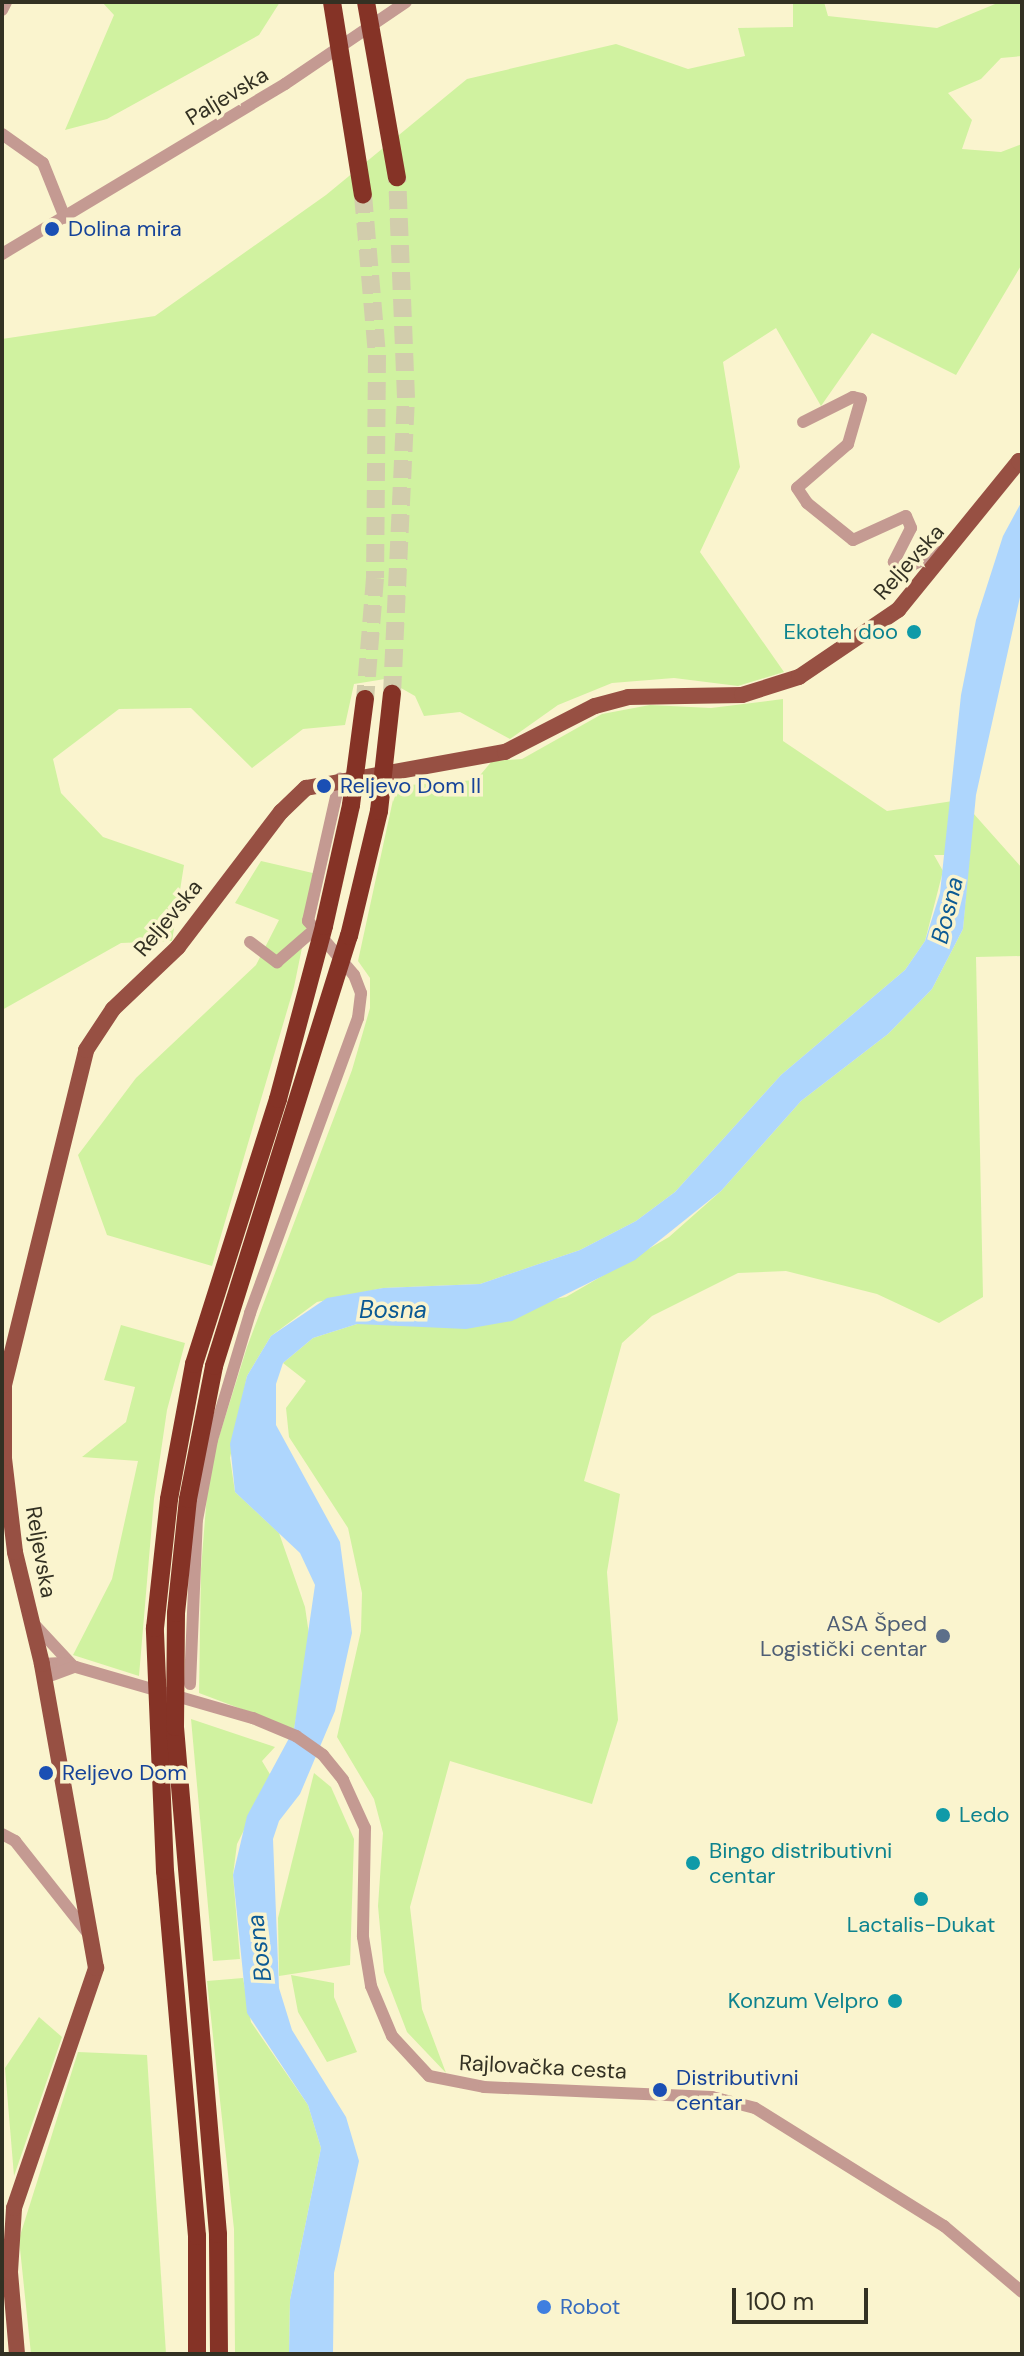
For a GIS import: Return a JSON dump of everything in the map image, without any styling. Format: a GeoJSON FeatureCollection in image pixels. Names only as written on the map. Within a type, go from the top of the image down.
{"type":"FeatureCollection","features":[{"type":"Feature","properties":{"kind":"highway"},"geometry":{"type":"LineString","coordinates":[[332,2],[363,195]]}},
{"type":"Feature","properties":{"kind":"highway"},"geometry":{"type":"LineString","coordinates":[[367,5],[392,131],[397,177]]}},
{"type":"Feature","properties":{"kind":"highway"},"geometry":{"type":"LineString","coordinates":[[219,2354],[218,2234],[175,1727],[176,1613],[188,1499],[214,1366],[335,986],[379,811],[392,694]]}},
{"type":"Feature","properties":{"kind":"highway"},"geometry":{"type":"LineString","coordinates":[[197,2354],[196,2222],[165,1871],[155,1628],[169,1499],[194,1364],[310,979],[348,820],[365,699]]}},
{"type":"Feature","properties":{"kind":"main road","name":"Reljevska"},"geometry":{"type":"LineString","coordinates":[[17,2354],[10,2272],[14,2208],[93,1984],[94,1941],[43,1671],[15,1552],[3,1458],[6,1368],[86,1050],[113,1009],[178,947],[281,812],[306,788],[340,779],[505,752],[595,706],[628,697],[742,695],[788,681],[865,637],[898,610],[954,547],[1021,459]]}},
{"type":"Feature","properties":{"kind":"street"},"geometry":{"type":"LineString","coordinates":[[2,10],[6,2]]}},
{"type":"Feature","properties":{"kind":"street","name":"Paljevska"},"geometry":{"type":"LineString","coordinates":[[2,254],[285,84],[406,2]]}},
{"type":"Feature","properties":{"kind":"street"},"geometry":{"type":"LineString","coordinates":[[2,134],[43,163],[65,218]]}},
{"type":"Feature","properties":{"kind":"street"},"geometry":{"type":"LineString","coordinates":[[803,422],[853,397],[861,399],[848,444],[797,488],[807,503],[853,540],[906,516],[911,528],[894,562],[899,571],[954,547]]}},
{"type":"Feature","properties":{"kind":"street"},"geometry":{"type":"LineString","coordinates":[[190,1684],[197,1520],[212,1440],[250,1313],[358,1018],[361,993],[354,975],[315,929],[308,913],[340,779]]}},
{"type":"Feature","properties":{"kind":"street"},"geometry":{"type":"LineString","coordinates":[[250,942],[277,962],[315,929]]}},
{"type":"Feature","properties":{"kind":"street"},"geometry":{"type":"LineString","coordinates":[[32,1621],[75,1667]]}},
{"type":"Feature","properties":{"kind":"street"},"geometry":{"type":"LineString","coordinates":[[43,1671],[75,1667]]}},
{"type":"Feature","properties":{"kind":"street","name":"Rajlovačka cesta"},"geometry":{"type":"LineString","coordinates":[[75,1667],[206,1703],[296,1736],[333,1767],[359,1812],[367,1847],[366,1969],[392,2036],[429,2076],[484,2087],[712,2097],[755,2108],[944,2226],[1022,2292]]}},
{"type":"Feature","properties":{"kind":"street"},"geometry":{"type":"LineString","coordinates":[[2,1834],[15,1841],[94,1941]]}},
{"type":"Feature","properties":{"kind":"green space"},"geometry":{"type":"Polygon","coordinates":[[[102,2],[280,2],[259,35],[107,119],[65,130],[114,15],[102,2]]]}},
{"type":"Feature","properties":{"kind":"green space"},"geometry":{"type":"Polygon","coordinates":[[[793,2],[824,2],[828,16],[937,28],[1000,2],[1022,2],[1022,56],[1001,58],[981,79],[948,93],[972,120],[962,149],[1001,152],[1022,144],[1022,264],[956,375],[872,333],[821,406],[776,328],[723,362],[740,467],[700,552],[784,672],[738,686],[674,678],[612,683],[558,705],[510,739],[460,712],[424,716],[415,696],[385,679],[354,684],[345,725],[303,729],[252,768],[191,708],[119,709],[53,759],[61,793],[103,837],[184,865],[172,941],[121,943],[2,1010],[2,339],[155,316],[326,195],[467,79],[616,44],[688,69],[745,56],[738,28],[793,27],[793,2]]]}},
{"type":"Feature","properties":{"kind":"green space"},"geometry":{"type":"Polygon","coordinates":[[[783,699],[783,741],[887,811],[953,801],[945,855],[934,855],[943,871],[925,941],[905,970],[781,1075],[675,1192],[636,1221],[580,1250],[480,1284],[383,1288],[317,1302],[271,1336],[247,1376],[230,1458],[235,1492],[279,1533],[305,1607],[310,1641],[294,1729],[199,1693],[201,1569],[209,1469],[247,1347],[352,1070],[370,1008],[370,978],[358,961],[396,786],[476,780],[492,761],[522,759],[602,714],[650,705],[711,708],[783,699]]]}},
{"type":"Feature","properties":{"kind":"green space"},"geometry":{"type":"Polygon","coordinates":[[[973,813],[1022,868],[1022,956],[976,957],[983,1297],[939,1323],[877,1294],[786,1271],[738,1273],[652,1316],[622,1343],[584,1481],[620,1494],[607,1572],[618,1720],[592,1804],[450,1761],[410,1907],[422,2009],[446,2073],[407,2032],[384,1972],[378,1906],[383,1833],[374,1799],[337,1737],[361,1631],[362,1593],[348,1528],[289,1437],[286,1408],[306,1381],[283,1363],[313,1338],[357,1324],[412,1324],[566,1297],[669,1237],[721,1191],[801,1101],[888,1034],[932,989],[963,929],[973,813]]]}},
{"type":"Feature","properties":{"kind":"green space"},"geometry":{"type":"Polygon","coordinates":[[[261,861],[317,874],[294,987],[212,1266],[107,1235],[78,1155],[136,1078],[256,965],[279,920],[235,903],[261,861]]]}},
{"type":"Feature","properties":{"kind":"green space"},"geometry":{"type":"Polygon","coordinates":[[[121,1325],[185,1343],[167,1410],[154,1499],[139,1676],[73,1655],[112,1579],[138,1461],[82,1457],[126,1422],[135,1387],[104,1380],[121,1325]]]}},
{"type":"Feature","properties":{"kind":"green space"},"geometry":{"type":"Polygon","coordinates":[[[191,1719],[275,1747],[262,1761],[271,1776],[237,1844],[233,1875],[240,1959],[213,1961],[191,1719]]]}},
{"type":"Feature","properties":{"kind":"green space"},"geometry":{"type":"Polygon","coordinates":[[[314,1773],[331,1787],[354,1839],[350,1965],[279,1976],[278,1918],[314,1773]]]}},
{"type":"Feature","properties":{"kind":"green space"},"geometry":{"type":"Polygon","coordinates":[[[291,1975],[334,1983],[334,1997],[357,2052],[327,2062],[298,2012],[291,1975]]]}},
{"type":"Feature","properties":{"kind":"green space"},"geometry":{"type":"Polygon","coordinates":[[[243,1978],[251,2022],[308,2105],[321,2148],[290,2300],[289,2354],[235,2354],[234,2229],[207,1981],[243,1978]]]}},
{"type":"Feature","properties":{"kind":"green space"},"geometry":{"type":"Polygon","coordinates":[[[39,2017],[62,2037],[14,2176],[5,2068],[39,2017]]]}},
{"type":"Feature","properties":{"kind":"green space"},"geometry":{"type":"Polygon","coordinates":[[[78,2052],[147,2055],[166,2354],[31,2354],[19,2239],[78,2052]]]}},
{"type":"Feature","properties":{"kind":"water","name":"Bosna"},"geometry":{"type":"Polygon","coordinates":[[[1022,501],[1022,588],[976,795],[963,929],[932,989],[888,1034],[801,1101],[721,1191],[635,1260],[512,1321],[466,1329],[357,1324],[313,1338],[283,1363],[276,1384],[276,1425],[340,1542],[352,1633],[335,1711],[300,1794],[279,1821],[273,1839],[279,1988],[292,2030],[346,2117],[359,2161],[334,2273],[333,2354],[289,2354],[290,2300],[321,2148],[308,2105],[247,2013],[233,1875],[247,1816],[294,1729],[315,1585],[300,1553],[235,1492],[230,1444],[247,1376],[271,1336],[327,1298],[383,1288],[480,1284],[580,1250],[636,1221],[675,1192],[781,1075],[905,970],[925,941],[940,893],[961,695],[976,620],[1003,536],[1022,501]]]}},
{"type":"Feature","properties":{"kind":"tunnel"},"geometry":{"type":"LineString","coordinates":[[392,694],[406,398],[397,177]]}},
{"type":"Feature","properties":{"kind":"tunnel"},"geometry":{"type":"LineString","coordinates":[[363,195],[377,355],[375,578],[365,699]]}},
{"type":"Feature","properties":{"kind":"place","name":"Dolina mira"},"geometry":{"type":"Point","coordinates":[52,229]}},
{"type":"Feature","properties":{"kind":"place","name":"Ekoteh doo"},"geometry":{"type":"Point","coordinates":[914,632]}},
{"type":"Feature","properties":{"kind":"place","name":"Reljevo Dom II"},"geometry":{"type":"Point","coordinates":[324,786]}},
{"type":"Feature","properties":{"kind":"place","name":"ASA Šped Logistički centar"},"geometry":{"type":"Point","coordinates":[943,1636]}},
{"type":"Feature","properties":{"kind":"place","name":"Reljevo Dom"},"geometry":{"type":"Point","coordinates":[46,1773]}},
{"type":"Feature","properties":{"kind":"place","name":"Ledo"},"geometry":{"type":"Point","coordinates":[943,1815]}},
{"type":"Feature","properties":{"kind":"place","name":"Bingo distributivni centar"},"geometry":{"type":"Point","coordinates":[693,1863]}},
{"type":"Feature","properties":{"kind":"place","name":"Lactalis-Dukat"},"geometry":{"type":"Point","coordinates":[921,1899]}},
{"type":"Feature","properties":{"kind":"place","name":"Konzum Velpro"},"geometry":{"type":"Point","coordinates":[895,2001]}},
{"type":"Feature","properties":{"kind":"place","name":"Distributivni centar"},"geometry":{"type":"Point","coordinates":[660,2090]}},
{"type":"Feature","properties":{"kind":"place","name":"Robot"},"geometry":{"type":"Point","coordinates":[544,2307]}}]}
